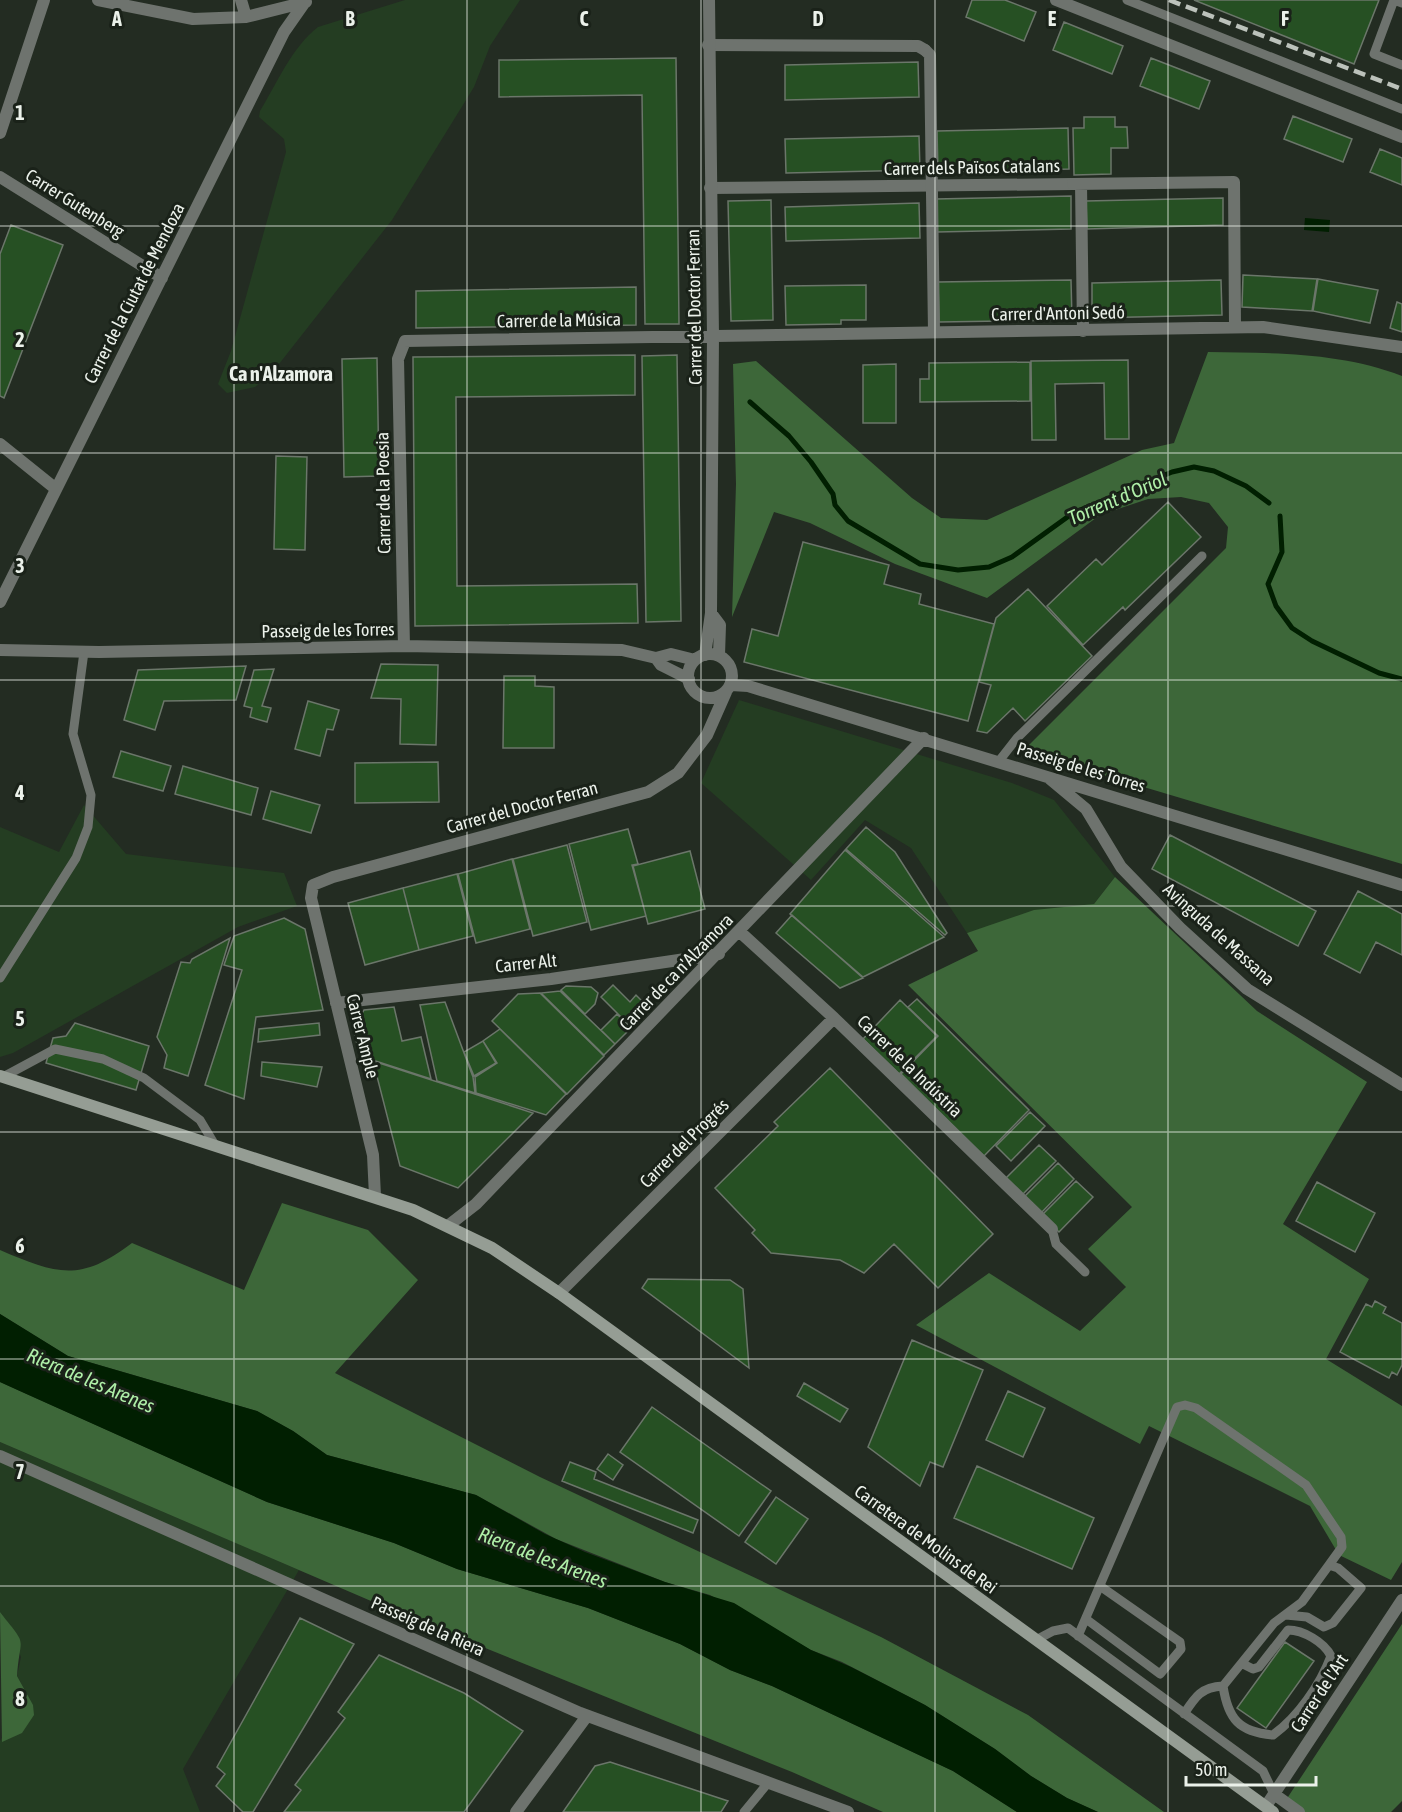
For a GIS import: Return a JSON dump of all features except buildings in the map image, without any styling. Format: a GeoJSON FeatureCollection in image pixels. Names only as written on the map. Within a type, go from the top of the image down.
{"type":"FeatureCollection","features":[{"type":"Feature","properties":{"kind":"main road","name":"Carretera de Molins de Rei"},"geometry":{"type":"LineString","coordinates":[[1,1077],[375,1196],[449,1225],[492,1248],[559,1293],[1270,1809]]}},
{"type":"Feature","properties":{"kind":"street"},"geometry":{"type":"LineString","coordinates":[[0,133],[44,0]]}},
{"type":"Feature","properties":{"kind":"street"},"geometry":{"type":"LineString","coordinates":[[98,0],[193,19],[246,17],[309,1]]}},
{"type":"Feature","properties":{"kind":"street"},"geometry":{"type":"LineString","coordinates":[[241,0],[246,17]]}},
{"type":"Feature","properties":{"kind":"street","name":"Carrer del Doctor Ferran"},"geometry":{"type":"LineString","coordinates":[[700,657],[711,613],[713,336],[709,0]]}},
{"type":"Feature","properties":{"kind":"street"},"geometry":{"type":"LineString","coordinates":[[1056,0],[1402,137]]}},
{"type":"Feature","properties":{"kind":"street","name":"Carrer de la Ciutat de Mendoza"},"geometry":{"type":"LineString","coordinates":[[0,602],[284,32],[309,1]]}},
{"type":"Feature","properties":{"kind":"street"},"geometry":{"type":"LineString","coordinates":[[708,45],[918,46],[930,55],[930,186],[934,332]]}},
{"type":"Feature","properties":{"kind":"street","name":"Carrer Gutenberg"},"geometry":{"type":"LineString","coordinates":[[0,177],[162,278]]}},
{"type":"Feature","properties":{"kind":"street","name":"Carrer dels Països Catalans"},"geometry":{"type":"LineString","coordinates":[[710,188],[1234,182],[1235,327]]}},
{"type":"Feature","properties":{"kind":"street"},"geometry":{"type":"LineString","coordinates":[[1077,184],[1083,331]]}},
{"type":"Feature","properties":{"kind":"street","name":"Carrer d'Antoni Sedó"},"geometry":{"type":"LineString","coordinates":[[713,336],[1263,327],[1402,347]]}},
{"type":"Feature","properties":{"kind":"street","name":"Carrer de la Música"},"geometry":{"type":"LineString","coordinates":[[405,341],[713,336]]}},
{"type":"Feature","properties":{"kind":"street","name":"Carrer de la Poesia"},"geometry":{"type":"LineString","coordinates":[[404,646],[398,359],[405,341]]}},
{"type":"Feature","properties":{"kind":"street"},"geometry":{"type":"LineString","coordinates":[[0,444],[56,489]]}},
{"type":"Feature","properties":{"kind":"street","name":"Carrer del Doctor Ferran"},"geometry":{"type":"LineString","coordinates":[[711,613],[720,625],[719,655]]}},
{"type":"Feature","properties":{"kind":"street","name":"Passeig de les Torres"},"geometry":{"type":"LineString","coordinates":[[0,650],[84,652],[404,646],[622,650],[656,658],[671,654],[700,657]]}},
{"type":"Feature","properties":{"kind":"street"},"geometry":{"type":"LineString","coordinates":[[701,697],[719,697],[730,683],[727,660],[719,655],[700,657],[690,667],[688,679],[694,692],[701,697],[712,722]]}},
{"type":"Feature","properties":{"kind":"street","name":"Passeig de les Torres"},"geometry":{"type":"LineString","coordinates":[[656,658],[661,665],[688,679]]}},
{"type":"Feature","properties":{"kind":"street","name":"Carrer del Doctor Ferran"},"geometry":{"type":"LineString","coordinates":[[313,885],[333,877],[648,792],[678,773],[707,735],[730,683]]}},
{"type":"Feature","properties":{"kind":"street","name":"Passeig de les Torres"},"geometry":{"type":"LineString","coordinates":[[730,683],[748,686],[1044,774],[1402,885]]}},
{"type":"Feature","properties":{"kind":"street","name":"Carrer de ca n'Alzamora"},"geometry":{"type":"LineString","coordinates":[[449,1225],[476,1204],[719,954],[924,738]]}},
{"type":"Feature","properties":{"kind":"street","name":"Avinguda de Massana"},"geometry":{"type":"LineString","coordinates":[[1044,774],[1086,809],[1120,867],[1180,928],[1247,989],[1402,1085]]}},
{"type":"Feature","properties":{"kind":"street","name":"Carrer Ample"},"geometry":{"type":"LineString","coordinates":[[313,885],[310,898],[373,1155],[375,1196]]}},
{"type":"Feature","properties":{"kind":"street","name":"Carrer de la Indústria"},"geometry":{"type":"LineString","coordinates":[[740,932],[834,1018],[1052,1230]]}},
{"type":"Feature","properties":{"kind":"street","name":"Carrer Alt"},"geometry":{"type":"LineString","coordinates":[[336,1003],[562,977],[719,954]]}},
{"type":"Feature","properties":{"kind":"street","name":"Carrer del Progrés"},"geometry":{"type":"LineString","coordinates":[[559,1293],[834,1018]]}},
{"type":"Feature","properties":{"kind":"street","name":"Passeig de la Riera"},"geometry":{"type":"LineString","coordinates":[[0,1456],[587,1716],[848,1812]]}},
{"type":"Feature","properties":{"kind":"street","name":"Carrer de l'Art"},"geometry":{"type":"LineString","coordinates":[[1270,1809],[1274,1794],[1402,1600]]}},
{"type":"Feature","properties":{"kind":"street"},"geometry":{"type":"LineString","coordinates":[[516,1812],[587,1716]]}},
{"type":"Feature","properties":{"kind":"street"},"geometry":{"type":"LineString","coordinates":[[1274,1794],[1299,1812]]}},
{"type":"Feature","properties":{"kind":"lane"},"geometry":{"type":"LineString","coordinates":[[1127,0],[1402,109]]}},
{"type":"Feature","properties":{"kind":"lane"},"geometry":{"type":"LineString","coordinates":[[1402,3],[1394,0],[1374,54],[1402,65]]}},
{"type":"Feature","properties":{"kind":"lane"},"geometry":{"type":"LineString","coordinates":[[999,761],[1017,738],[1202,556]]}},
{"type":"Feature","properties":{"kind":"lane"},"geometry":{"type":"LineString","coordinates":[[0,978],[76,858],[88,828],[91,795],[73,734],[84,652]]}},
{"type":"Feature","properties":{"kind":"lane"},"geometry":{"type":"LineString","coordinates":[[1,1077],[55,1049],[103,1059],[144,1078],[200,1120],[214,1144]]}},
{"type":"Feature","properties":{"kind":"lane"},"geometry":{"type":"LineString","coordinates":[[1052,1230],[1056,1244],[1085,1272]]}},
{"type":"Feature","properties":{"kind":"lane"},"geometry":{"type":"LineString","coordinates":[[1078,1636],[1177,1407],[1185,1406],[1205,1415],[1314,1493],[1341,1537],[1342,1546],[1302,1602],[1274,1623],[1244,1664],[1223,1686],[1210,1686],[1198,1692],[1184,1714]]}},
{"type":"Feature","properties":{"kind":"lane"},"geometry":{"type":"LineString","coordinates":[[1286,1615],[1307,1617],[1324,1627],[1333,1623],[1361,1588],[1338,1568],[1329,1565]]}},
{"type":"Feature","properties":{"kind":"lane"},"geometry":{"type":"LineString","coordinates":[[1086,1619],[1160,1674],[1181,1649],[1180,1642],[1100,1586]]}},
{"type":"Feature","properties":{"kind":"lane"},"geometry":{"type":"LineString","coordinates":[[1035,1640],[1053,1631],[1068,1628],[1263,1771],[1274,1794]]}},
{"type":"Feature","properties":{"kind":"lane"},"geometry":{"type":"LineString","coordinates":[[1223,1686],[1227,1708],[1239,1725],[1254,1734],[1273,1735],[1287,1725],[1324,1673],[1331,1656],[1328,1650],[1308,1635],[1296,1630],[1288,1630],[1259,1666],[1254,1669],[1244,1664]]}},
{"type":"Feature","properties":{"kind":"lane"},"geometry":{"type":"LineString","coordinates":[[744,1812],[768,1783]]}},
{"type":"Feature","properties":{"kind":"shaded area"},"geometry":{"type":"Polygon","coordinates":[[[405,0],[520,0],[490,46],[474,87],[392,220],[272,373],[255,387],[227,393],[218,384],[231,351],[286,152],[284,139],[259,117],[260,111],[293,55],[318,27],[405,0]]]}},
{"type":"Feature","properties":{"kind":"shaded area"},"geometry":{"type":"Polygon","coordinates":[[[1208,352],[1331,358],[1379,368],[1402,376],[1402,864],[1023,751],[1226,548],[1228,527],[1209,503],[1181,497],[1148,499],[1100,515],[987,598],[895,564],[810,523],[774,512],[732,617],[736,484],[733,364],[756,361],[912,498],[941,518],[987,520],[1142,450],[1174,443],[1208,352]]]}},
{"type":"Feature","properties":{"kind":"shaded area"},"geometry":{"type":"Polygon","coordinates":[[[739,700],[1012,783],[1054,800],[1115,877],[1094,904],[997,924],[967,933],[911,848],[865,820],[811,880],[701,783],[739,700]]]}},
{"type":"Feature","properties":{"kind":"shaded area"},"geometry":{"type":"Polygon","coordinates":[[[84,805],[126,854],[284,873],[297,906],[238,927],[13,1053],[0,1057],[0,827],[59,852],[84,805]]]}},
{"type":"Feature","properties":{"kind":"shaded area"},"geometry":{"type":"Polygon","coordinates":[[[1115,877],[1257,1011],[1367,1082],[1283,1224],[1369,1279],[1326,1359],[1402,1406],[1402,1562],[1391,1580],[1339,1555],[1310,1506],[1149,1426],[1140,1444],[916,1325],[989,1273],[1080,1331],[1126,1287],[1088,1249],[1132,1207],[908,985],[978,951],[967,933],[1034,910],[1094,904],[1115,877]]]}},
{"type":"Feature","properties":{"kind":"shaded area"},"geometry":{"type":"Polygon","coordinates":[[[282,1203],[368,1230],[418,1280],[335,1373],[540,1477],[881,1637],[1028,1715],[1164,1812],[1098,1812],[1067,1798],[1031,1776],[995,1749],[925,1705],[842,1662],[811,1650],[710,1595],[665,1582],[556,1539],[476,1495],[327,1455],[293,1431],[257,1411],[68,1356],[0,1314],[0,1250],[37,1265],[68,1271],[97,1264],[114,1256],[132,1243],[244,1290],[282,1203]]]}},
{"type":"Feature","properties":{"kind":"shaded area"},"geometry":{"type":"Polygon","coordinates":[[[0,1382],[267,1502],[394,1543],[457,1569],[588,1608],[680,1644],[730,1670],[772,1686],[953,1771],[1017,1812],[883,1812],[792,1772],[406,1616],[0,1442],[0,1382]]]}},
{"type":"Feature","properties":{"kind":"shaded area"},"geometry":{"type":"Polygon","coordinates":[[[0,1442],[299,1570],[183,1769],[200,1812],[0,1812],[0,1741],[28,1696],[17,1676],[21,1657],[6,1620],[0,1612],[0,1442]]]}},
{"type":"Feature","properties":{"kind":"shaded area"},"geometry":{"type":"Polygon","coordinates":[[[0,1612],[19,1637],[21,1647],[17,1676],[33,1705],[34,1715],[22,1733],[2,1742],[0,1612]]]}},
{"type":"Feature","properties":{"kind":"shaded area"},"geometry":{"type":"Polygon","coordinates":[[[1402,1624],[1402,1801],[1391,1812],[1291,1812],[1282,1806],[1402,1624]]]}},
{"type":"Feature","properties":{"kind":"water"},"geometry":{"type":"Polygon","coordinates":[[[1305,218],[1330,220],[1329,232],[1304,230],[1305,218]]]}},
{"type":"Feature","properties":{"kind":"water","name":"Riera de les Arenes"},"geometry":{"type":"Polygon","coordinates":[[[0,1314],[68,1356],[257,1411],[293,1431],[327,1455],[476,1495],[545,1534],[585,1552],[665,1582],[734,1603],[811,1650],[851,1667],[925,1705],[995,1749],[1031,1776],[1067,1798],[1098,1812],[1017,1812],[953,1771],[772,1686],[730,1670],[680,1644],[588,1608],[457,1569],[394,1543],[267,1502],[22,1392],[0,1382],[0,1314]]]}},
{"type":"Feature","properties":{"kind":"waterway","name":"Torrent d'Oriol"},"geometry":{"type":"LineString","coordinates":[[750,402],[789,436],[811,462],[833,494],[835,505],[848,521],[920,564],[958,570],[989,567],[1012,557],[1073,513],[1172,472],[1194,467],[1214,471],[1246,486],[1269,503]]}},
{"type":"Feature","properties":{"kind":"waterway","name":"Torrent d'Oriol"},"geometry":{"type":"LineString","coordinates":[[1280,516],[1282,552],[1268,584],[1276,606],[1292,628],[1312,641],[1379,673],[1402,679]]}},
{"type":"Feature","properties":{"kind":"railway"},"geometry":{"type":"LineString","coordinates":[[1169,0],[1402,89]]}},
{"type":"Feature","properties":{"kind":"district","name":"Ca n'Alzamora"},"geometry":{"type":"Point","coordinates":[281,373]}}]}
